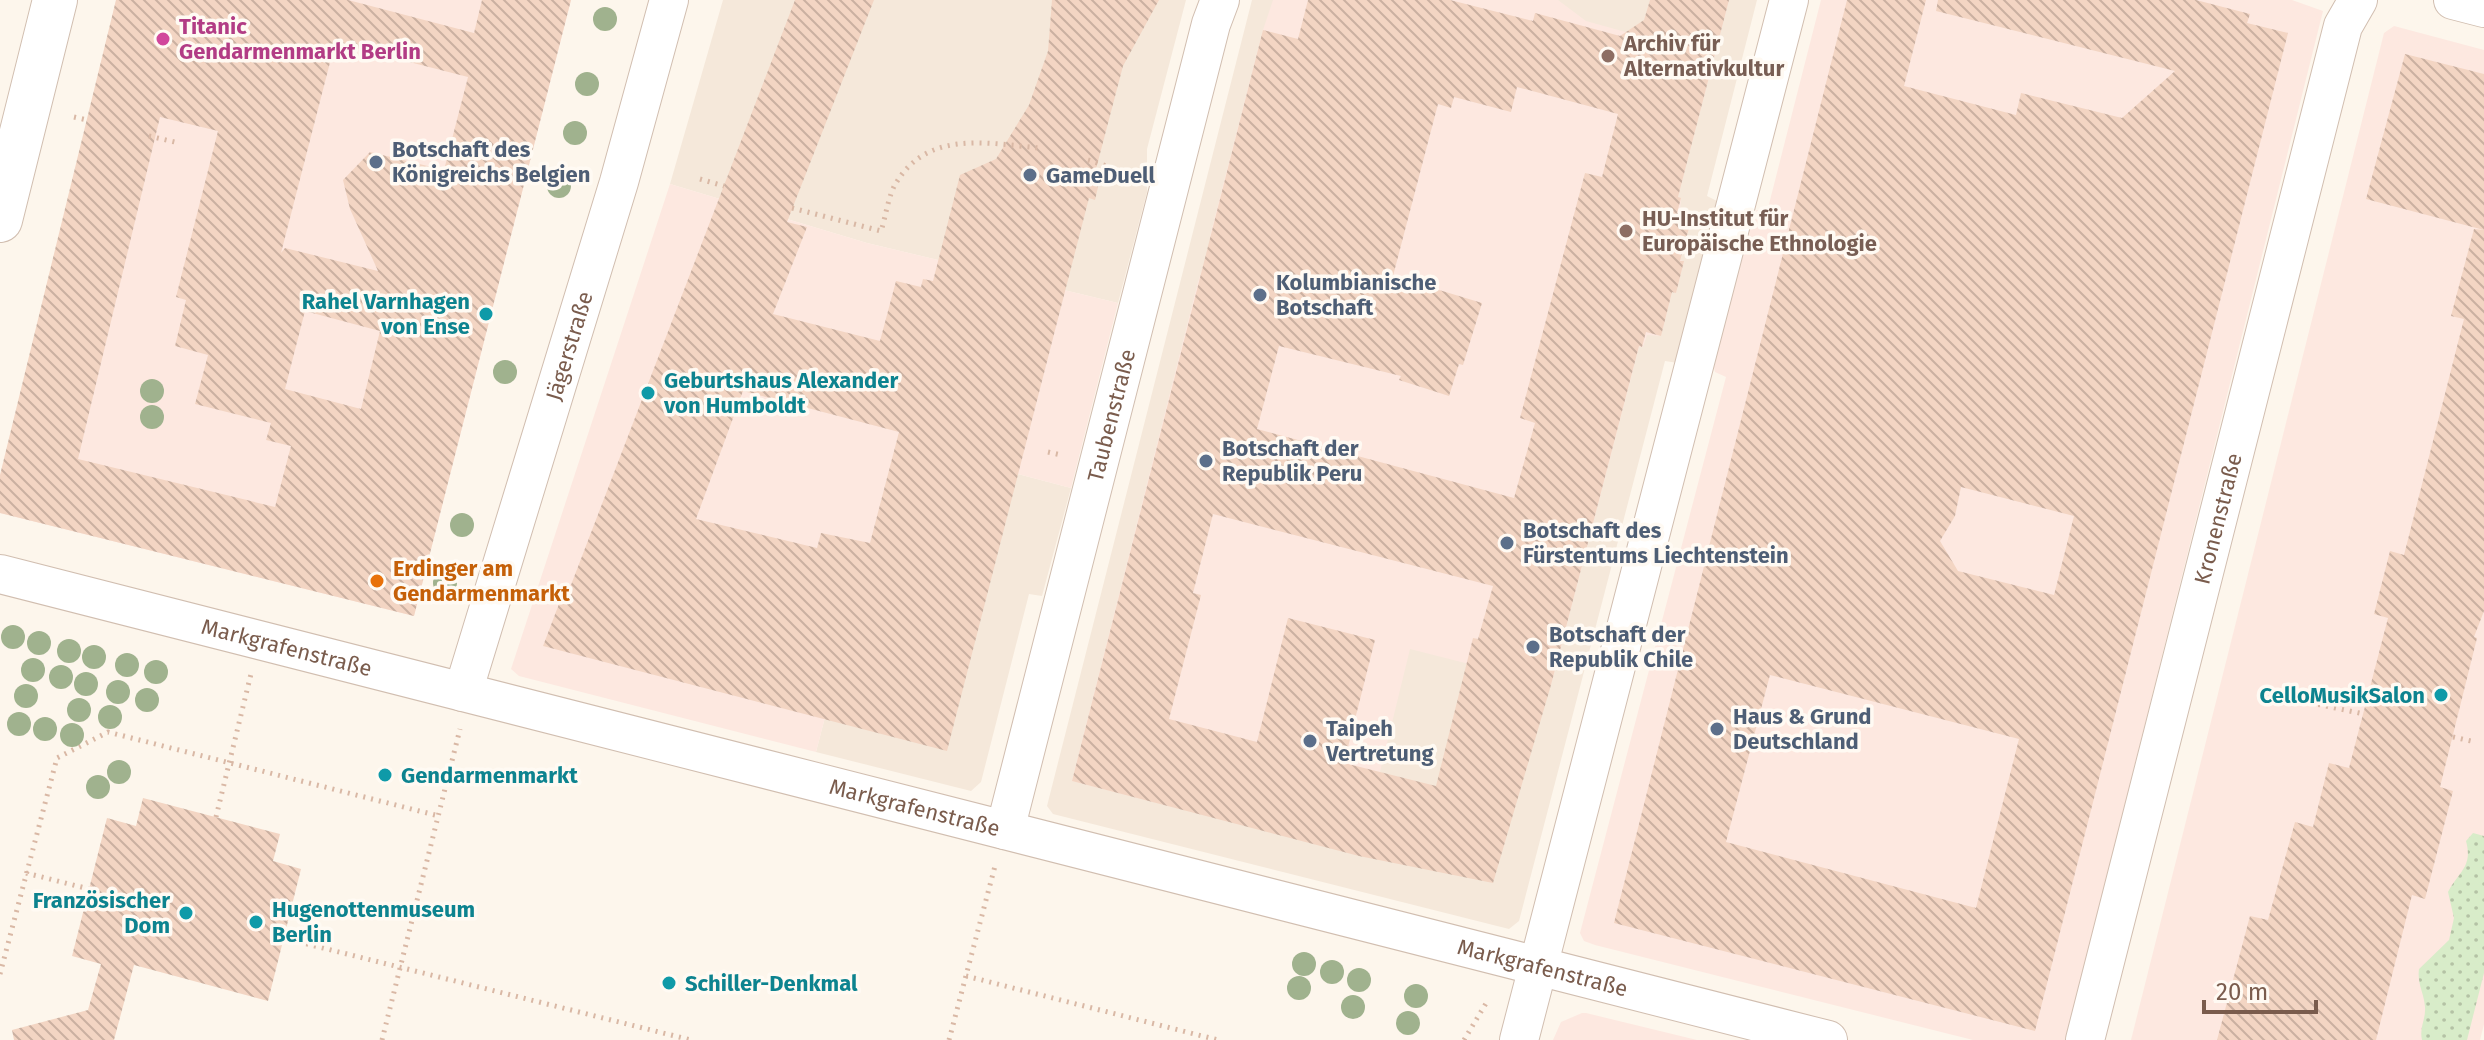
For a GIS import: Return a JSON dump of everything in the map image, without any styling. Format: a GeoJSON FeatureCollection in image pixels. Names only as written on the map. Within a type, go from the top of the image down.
{"type":"FeatureCollection","features":[{"type":"Feature","properties":{"kind":"street"},"geometry":{"type":"LineString","coordinates":[[0,220],[55,0]]}},
{"type":"Feature","properties":{"kind":"street","name":"Jägerstraße"},"geometry":{"type":"LineString","coordinates":[[462,709],[619,182],[669,0]]}},
{"type":"Feature","properties":{"kind":"street","name":"Taubenstraße"},"geometry":{"type":"LineString","coordinates":[[1000,847],[1211,24],[1220,0]]}},
{"type":"Feature","properties":{"kind":"street"},"geometry":{"type":"LineString","coordinates":[[1519,1040],[1789,0]]}},
{"type":"Feature","properties":{"kind":"street","name":"Kronenstraße"},"geometry":{"type":"LineString","coordinates":[[2085,1040],[2343,26],[2358,0]]}},
{"type":"Feature","properties":{"kind":"street"},"geometry":{"type":"LineString","coordinates":[[2453,0],[2484,8]]}},
{"type":"Feature","properties":{"kind":"street","name":"Markgrafenstraße"},"geometry":{"type":"LineString","coordinates":[[0,574],[260,640],[462,709],[1000,847],[1538,967],[1828,1040]]}},
{"type":"Feature","properties":{"kind":"path"},"geometry":{"type":"LineString","coordinates":[[74,117],[87,120]]}},
{"type":"Feature","properties":{"kind":"path"},"geometry":{"type":"LineString","coordinates":[[149,136],[179,143]]}},
{"type":"Feature","properties":{"kind":"path"},"geometry":{"type":"LineString","coordinates":[[792,208],[881,231],[895,184],[926,151],[969,141],[1039,148]]}},
{"type":"Feature","properties":{"kind":"path"},"geometry":{"type":"LineString","coordinates":[[1088,160],[1119,170]]}},
{"type":"Feature","properties":{"kind":"path"},"geometry":{"type":"LineString","coordinates":[[700,179],[724,186]]}},
{"type":"Feature","properties":{"kind":"path"},"geometry":{"type":"LineString","coordinates":[[216,817],[260,640]]}},
{"type":"Feature","properties":{"kind":"path"},"geometry":{"type":"LineString","coordinates":[[2287,698],[2364,714]]}},
{"type":"Feature","properties":{"kind":"path"},"geometry":{"type":"LineString","coordinates":[[382,1040],[439,816],[462,709]]}},
{"type":"Feature","properties":{"kind":"path"},"geometry":{"type":"LineString","coordinates":[[0,974],[57,758],[108,732],[439,816]]}},
{"type":"Feature","properties":{"kind":"path"},"geometry":{"type":"LineString","coordinates":[[2453,737],[2471,741]]}},
{"type":"Feature","properties":{"kind":"path"},"geometry":{"type":"LineString","coordinates":[[949,1040],[1000,847]]}},
{"type":"Feature","properties":{"kind":"path"},"geometry":{"type":"LineString","coordinates":[[26,873],[89,889]]}},
{"type":"Feature","properties":{"kind":"path"},"geometry":{"type":"LineString","coordinates":[[283,938],[667,1037],[691,1040]]}},
{"type":"Feature","properties":{"kind":"path"},"geometry":{"type":"LineString","coordinates":[[966,976],[1218,1040]]}},
{"type":"Feature","properties":{"kind":"path"},"geometry":{"type":"LineString","coordinates":[[1464,1040],[1492,993]]}},
{"type":"Feature","properties":{"kind":"shaded area"},"geometry":{"type":"Polygon","coordinates":[[[116,0],[571,0],[414,616],[0,513],[116,0]]]}},
{"type":"Feature","properties":{"kind":"shaded area"},"geometry":{"type":"Polygon","coordinates":[[[723,0],[1186,0],[1147,149],[1147,192],[1118,303],[867,243],[670,184],[723,0]]]}},
{"type":"Feature","properties":{"kind":"shaded area"},"geometry":{"type":"Polygon","coordinates":[[[1252,0],[1757,0],[1707,196],[1719,202],[1678,363],[1665,361],[1519,921],[1509,929],[1053,814],[1047,806],[1252,0]]]}},
{"type":"Feature","properties":{"kind":"shaded area"},"geometry":{"type":"Polygon","coordinates":[[[1273,0],[1558,0],[1586,21],[1640,36],[1650,0],[1729,0],[1678,197],[1681,198],[1680,211],[1692,217],[1680,260],[1684,261],[1676,293],[1672,292],[1661,336],[1647,335],[1643,347],[1639,347],[1551,685],[1410,649],[1380,772],[1200,814],[1072,781],[1273,0]]]}},
{"type":"Feature","properties":{"kind":"shaded area"},"geometry":{"type":"Polygon","coordinates":[[[1821,0],[2292,0],[2323,11],[2066,1040],[1973,1040],[1595,945],[1584,941],[1580,933],[1726,377],[1715,372],[1714,367],[1752,214],[1757,210],[1767,212],[1821,0]]]}},
{"type":"Feature","properties":{"kind":"shaded area"},"geometry":{"type":"Polygon","coordinates":[[[2394,26],[2484,50],[2484,1024],[2480,1040],[2131,1040],[2384,33],[2394,26]]]}},
{"type":"Feature","properties":{"kind":"shaded area"},"geometry":{"type":"Polygon","coordinates":[[[670,184],[867,243],[1118,303],[1071,488],[946,455],[899,433],[816,752],[519,676],[511,669],[670,184]]]}},
{"type":"Feature","properties":{"kind":"shaded area"},"geometry":{"type":"Polygon","coordinates":[[[899,432],[946,455],[1071,488],[1042,596],[1029,594],[981,782],[971,791],[816,752],[899,432]]]}},
{"type":"Feature","properties":{"kind":"shaded area"},"geometry":{"type":"Polygon","coordinates":[[[1582,1013],[1697,1040],[1553,1040],[1561,1022],[1582,1013]]]}},
{"type":"Feature","properties":{"kind":"green space"},"geometry":{"type":"Polygon","coordinates":[[[2473,833],[2484,836],[2484,973],[2467,1040],[2422,1040],[2425,1007],[2419,969],[2449,940],[2454,918],[2448,892],[2464,868],[2468,857],[2466,841],[2473,833]]]}},
{"type":"Feature","properties":{"kind":"building"},"geometry":{"type":"Polygon","coordinates":[[[116,0],[348,0],[474,33],[482,0],[571,0],[414,616],[0,513],[0,475],[116,0]],[[335,43],[281,253],[285,248],[378,271],[350,209],[343,180],[370,152],[444,170],[468,77],[335,43]],[[160,117],[78,459],[275,507],[291,446],[266,440],[271,423],[195,404],[208,355],[175,346],[186,300],[176,297],[218,131],[160,117]],[[305,311],[285,389],[361,409],[380,331],[305,311]]]}},
{"type":"Feature","properties":{"kind":"building"},"geometry":{"type":"Polygon","coordinates":[[[795,0],[874,0],[787,222],[807,227],[773,314],[880,341],[896,281],[921,287],[923,279],[933,281],[960,175],[996,159],[1029,105],[1048,51],[1052,0],[1159,0],[1123,66],[1096,169],[1102,170],[1095,200],[1089,198],[947,751],[543,646],[562,596],[566,598],[795,0]],[[743,391],[696,519],[817,548],[821,533],[870,543],[899,432],[743,391]]]}},
{"type":"Feature","properties":{"kind":"building"},"geometry":{"type":"Polygon","coordinates":[[[1308,0],[1450,0],[1533,21],[1535,13],[1620,36],[1644,20],[1650,0],[1729,0],[1678,197],[1681,198],[1677,213],[1692,217],[1680,261],[1684,261],[1676,293],[1672,292],[1661,336],[1646,332],[1642,347],[1639,346],[1551,685],[1493,883],[1359,856],[1072,781],[1263,30],[1298,39],[1308,0]],[[1517,87],[1511,112],[1454,97],[1451,108],[1438,104],[1393,276],[1482,303],[1463,365],[1459,364],[1449,396],[1399,380],[1401,376],[1279,346],[1257,429],[1514,498],[1535,423],[1520,418],[1585,173],[1602,177],[1618,114],[1517,87]],[[1213,514],[1193,593],[1201,595],[1169,719],[1257,742],[1288,618],[1375,640],[1344,763],[1436,786],[1473,638],[1478,639],[1493,586],[1213,514]]]}},
{"type":"Feature","properties":{"kind":"building"},"geometry":{"type":"Polygon","coordinates":[[[1847,0],[1926,0],[1904,86],[2016,115],[2021,93],[2122,118],[2175,71],[1936,11],[1938,0],[2196,0],[2250,14],[2247,23],[2288,33],[2035,1031],[1614,923],[1847,0]],[[1961,487],[1955,516],[1940,541],[1958,571],[2054,595],[2074,516],[1961,487]],[[1770,675],[1726,842],[1976,908],[2019,739],[1770,675]]]}},
{"type":"Feature","properties":{"kind":"building"},"geometry":{"type":"Polygon","coordinates":[[[2405,54],[2484,74],[2484,230],[2366,199],[2405,54]]]}},
{"type":"Feature","properties":{"kind":"building"},"geometry":{"type":"Polygon","coordinates":[[[2474,229],[2484,230],[2484,611],[2474,637],[2477,638],[2440,787],[2453,791],[2425,899],[2412,895],[2376,1040],[2217,1040],[2250,916],[2268,920],[2295,822],[2313,827],[2329,763],[2349,768],[2388,618],[2374,614],[2390,551],[2404,555],[2464,319],[2451,316],[2474,229]]]}},
{"type":"Feature","properties":{"kind":"building","name":"Französischer Dom"},"geometry":{"type":"Polygon","coordinates":[[[143,798],[280,834],[273,861],[301,869],[268,1001],[134,965],[114,1040],[14,1040],[12,1030],[88,1010],[101,964],[72,956],[107,818],[136,826],[143,798]]]}},
{"type":"Feature","properties":{"kind":"place","name":"Titanic Gendarmenmarkt Berlin"},"geometry":{"type":"Point","coordinates":[163,39]}},
{"type":"Feature","properties":{"kind":"place","name":"Archiv für Alternativkultur"},"geometry":{"type":"Point","coordinates":[1608,56]}},
{"type":"Feature","properties":{"kind":"place","name":"Botschaft des Königreichs Belgien"},"geometry":{"type":"Point","coordinates":[376,162]}},
{"type":"Feature","properties":{"kind":"place","name":"GameDuell"},"geometry":{"type":"Point","coordinates":[1030,175]}},
{"type":"Feature","properties":{"kind":"place","name":"HU-Institut für Europäische Ethnologie"},"geometry":{"type":"Point","coordinates":[1626,231]}},
{"type":"Feature","properties":{"kind":"place","name":"Kolumbianische Botschaft"},"geometry":{"type":"Point","coordinates":[1260,295]}},
{"type":"Feature","properties":{"kind":"place","name":"Rahel Varnhagen von Ense"},"geometry":{"type":"Point","coordinates":[486,314]}},
{"type":"Feature","properties":{"kind":"place","name":"Geburtshaus Alexander von Humboldt"},"geometry":{"type":"Point","coordinates":[648,393]}},
{"type":"Feature","properties":{"kind":"place","name":"Botschaft der Republik Peru"},"geometry":{"type":"Point","coordinates":[1206,461]}},
{"type":"Feature","properties":{"kind":"place","name":"Botschaft des Fürstentums Liechtenstein"},"geometry":{"type":"Point","coordinates":[1507,543]}},
{"type":"Feature","properties":{"kind":"place","name":"Erdinger am Gendarmenmarkt"},"geometry":{"type":"Point","coordinates":[377,581]}},
{"type":"Feature","properties":{"kind":"place","name":"Botschaft der Republik Chile"},"geometry":{"type":"Point","coordinates":[1533,647]}},
{"type":"Feature","properties":{"kind":"place","name":"CelloMusikSalon"},"geometry":{"type":"Point","coordinates":[2441,695]}},
{"type":"Feature","properties":{"kind":"place","name":"Haus & Grund Deutschland"},"geometry":{"type":"Point","coordinates":[1717,729]}},
{"type":"Feature","properties":{"kind":"place","name":"Taipeh Vertretung"},"geometry":{"type":"Point","coordinates":[1310,741]}},
{"type":"Feature","properties":{"kind":"place","name":"Gendarmenmarkt"},"geometry":{"type":"Point","coordinates":[385,775]}},
{"type":"Feature","properties":{"kind":"place","name":"Französischer Dom"},"geometry":{"type":"Point","coordinates":[186,913]}},
{"type":"Feature","properties":{"kind":"place","name":"Hugenottenmuseum Berlin"},"geometry":{"type":"Point","coordinates":[256,922]}},
{"type":"Feature","properties":{"kind":"place","name":"Schiller-Denkmal"},"geometry":{"type":"Point","coordinates":[669,983]}}]}
